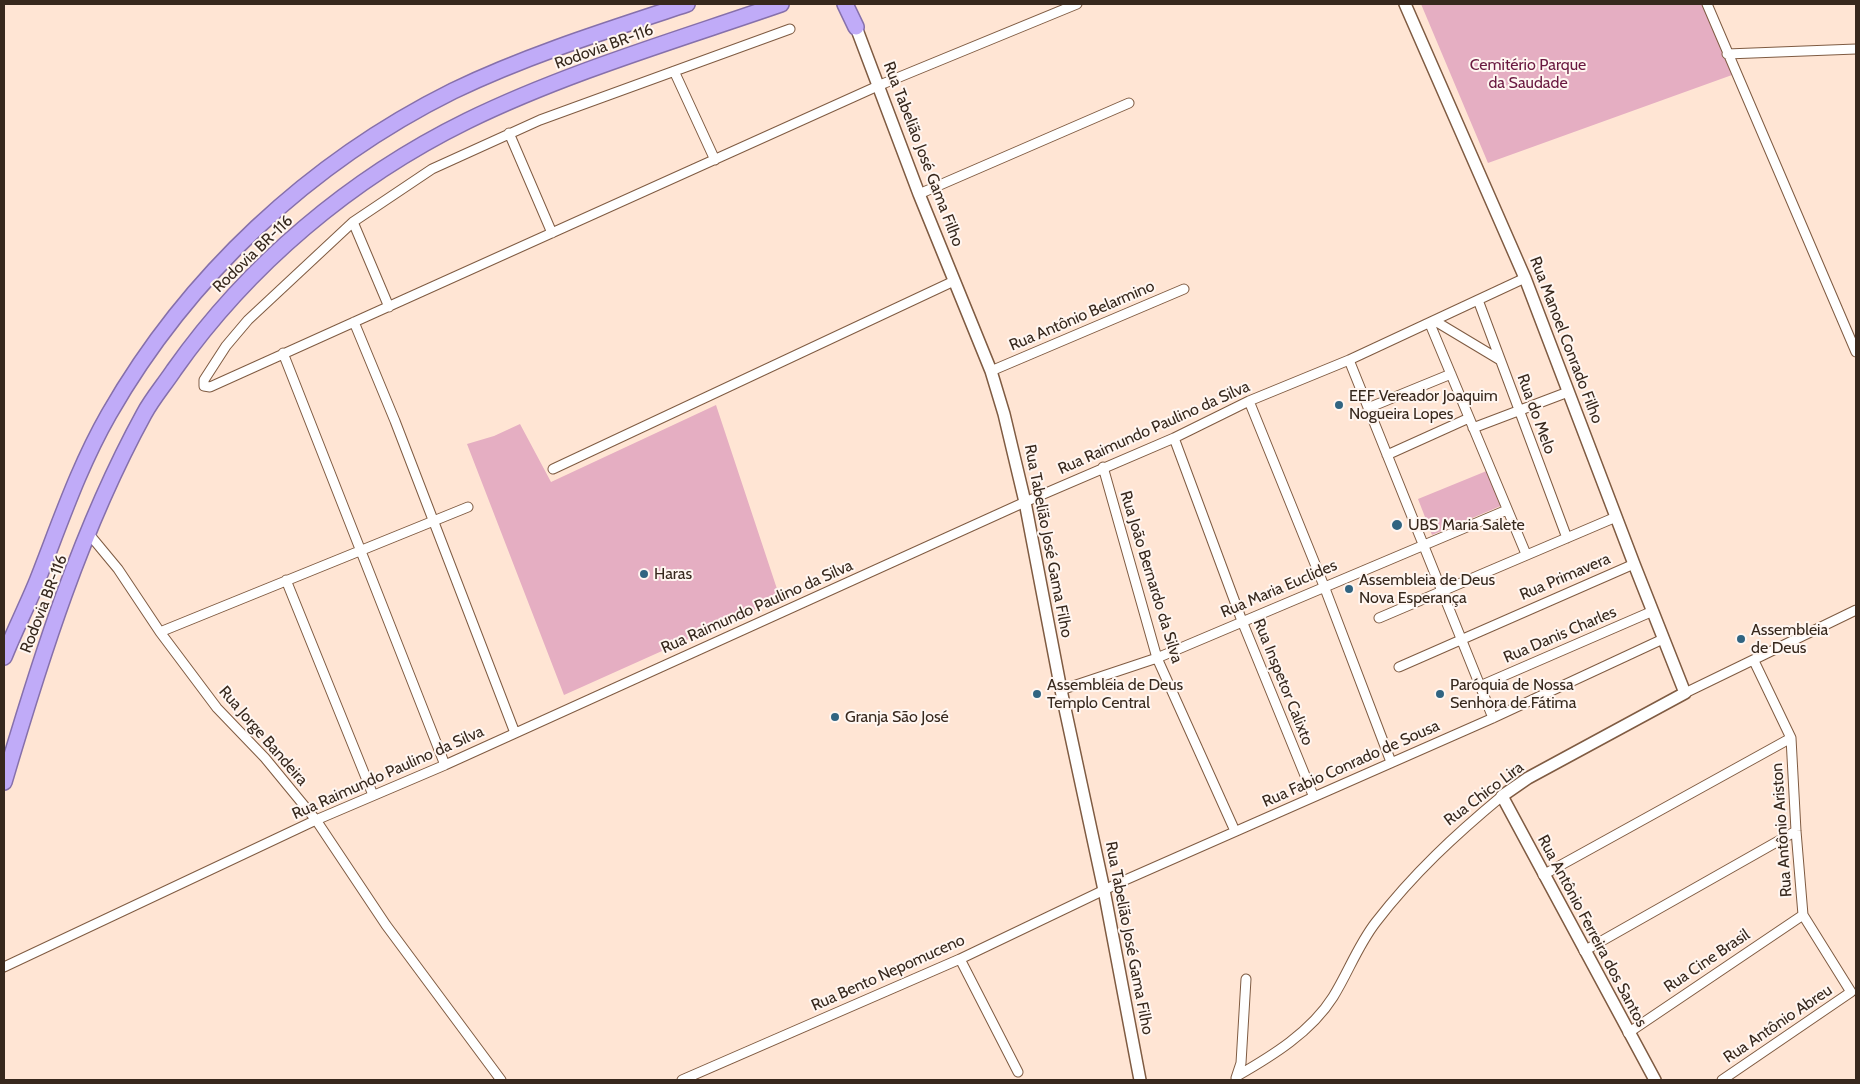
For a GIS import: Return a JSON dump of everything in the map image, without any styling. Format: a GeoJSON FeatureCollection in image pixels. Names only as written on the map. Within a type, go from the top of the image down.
{"type":"FeatureCollection","features":[{"type":"Feature","properties":{"kind":"highway","name":"Rodovia BR-116"},"geometry":{"type":"LineString","coordinates":[[4,657],[36,584],[76,479],[110,412],[149,352],[183,308],[242,242],[284,202],[334,163],[431,103],[522,62],[686,4]]}},
{"type":"Feature","properties":{"kind":"highway","name":"Rodovia BR-116"},"geometry":{"type":"LineString","coordinates":[[4,782],[34,682],[58,612],[111,481],[145,411],[200,333],[251,278],[325,211],[396,160],[485,112],[576,76],[781,4]]}},
{"type":"Feature","properties":{"kind":"highway"},"geometry":{"type":"LineString","coordinates":[[845,4],[856,27]]}},
{"type":"Feature","properties":{"kind":"highway"},"geometry":{"type":"LineString","coordinates":[[854,4],[856,27]]}},
{"type":"Feature","properties":{"kind":"street"},"geometry":{"type":"LineString","coordinates":[[790,29],[509,133],[432,169],[353,222],[248,320],[226,346],[204,380],[204,386],[210,387],[283,352],[389,307],[880,85],[1077,4]]}},
{"type":"Feature","properties":{"kind":"street","name":"Rua Manoel Conrado Filho"},"geometry":{"type":"LineString","coordinates":[[1405,4],[1526,278],[1568,392],[1685,693]]}},
{"type":"Feature","properties":{"kind":"street"},"geometry":{"type":"LineString","coordinates":[[1707,4],[1856,352]]}},
{"type":"Feature","properties":{"kind":"street","name":"Rua Tabelião José Gama Filho"},"geometry":{"type":"LineString","coordinates":[[856,27],[880,85],[919,194],[991,371],[1004,414],[1025,502],[1061,690],[1104,890],[1140,1080]]}},
{"type":"Feature","properties":{"kind":"street"},"geometry":{"type":"LineString","coordinates":[[1727,54],[1856,49]]}},
{"type":"Feature","properties":{"kind":"street"},"geometry":{"type":"LineString","coordinates":[[674,71],[715,160]]}},
{"type":"Feature","properties":{"kind":"street"},"geometry":{"type":"LineString","coordinates":[[919,194],[1128,103]]}},
{"type":"Feature","properties":{"kind":"street"},"geometry":{"type":"LineString","coordinates":[[509,133],[552,233]]}},
{"type":"Feature","properties":{"kind":"street"},"geometry":{"type":"LineString","coordinates":[[353,222],[389,307]]}},
{"type":"Feature","properties":{"kind":"street","name":"Rua Raimundo Paulino da Silva"},"geometry":{"type":"LineString","coordinates":[[4,967],[316,820],[515,733],[1103,467],[1174,438],[1249,401],[1349,360],[1526,278]]}},
{"type":"Feature","properties":{"kind":"street"},"geometry":{"type":"LineString","coordinates":[[553,469],[954,281]]}},
{"type":"Feature","properties":{"kind":"street","name":"Rua Antônio Belarmino"},"geometry":{"type":"LineString","coordinates":[[991,371],[1184,289]]}},
{"type":"Feature","properties":{"kind":"street","name":"Rua do Melo"},"geometry":{"type":"LineString","coordinates":[[1478,300],[1567,538]]}},
{"type":"Feature","properties":{"kind":"street"},"geometry":{"type":"LineString","coordinates":[[354,322],[395,422],[515,733]]}},
{"type":"Feature","properties":{"kind":"street"},"geometry":{"type":"LineString","coordinates":[[1432,322],[1500,360]]}},
{"type":"Feature","properties":{"kind":"street"},"geometry":{"type":"LineString","coordinates":[[1432,322],[1451,374],[1526,554]]}},
{"type":"Feature","properties":{"kind":"street"},"geometry":{"type":"LineString","coordinates":[[283,352],[445,764]]}},
{"type":"Feature","properties":{"kind":"street"},"geometry":{"type":"LineString","coordinates":[[1349,360],[1493,718]]}},
{"type":"Feature","properties":{"kind":"street"},"geometry":{"type":"LineString","coordinates":[[1368,408],[1451,374]]}},
{"type":"Feature","properties":{"kind":"street"},"geometry":{"type":"LineString","coordinates":[[1474,428],[1568,392]]}},
{"type":"Feature","properties":{"kind":"street"},"geometry":{"type":"LineString","coordinates":[[1249,401],[1324,586],[1391,762]]}},
{"type":"Feature","properties":{"kind":"street"},"geometry":{"type":"LineString","coordinates":[[1387,455],[1469,418]]}},
{"type":"Feature","properties":{"kind":"street","name":"Rua Inspetor Calixto"},"geometry":{"type":"LineString","coordinates":[[1174,438],[1242,621],[1313,796]]}},
{"type":"Feature","properties":{"kind":"street","name":"Rua João Bernardo da Silva"},"geometry":{"type":"LineString","coordinates":[[1103,467],[1157,658],[1235,831]]}},
{"type":"Feature","properties":{"kind":"street"},"geometry":{"type":"LineString","coordinates":[[160,632],[468,506]]}},
{"type":"Feature","properties":{"kind":"street","name":"Rua Maria Euclides"},"geometry":{"type":"LineString","coordinates":[[1061,690],[1157,658],[1507,510]]}},
{"type":"Feature","properties":{"kind":"street"},"geometry":{"type":"LineString","coordinates":[[1379,618],[1616,517]]}},
{"type":"Feature","properties":{"kind":"street","name":"Rua Jorge Bandeira"},"geometry":{"type":"LineString","coordinates":[[89,534],[118,569],[160,632],[217,708],[265,758],[316,820],[391,933],[501,1080]]}},
{"type":"Feature","properties":{"kind":"street","name":"Rua Primavera"},"geometry":{"type":"LineString","coordinates":[[1399,666],[1634,564]]}},
{"type":"Feature","properties":{"kind":"street"},"geometry":{"type":"LineString","coordinates":[[286,580],[373,795]]}},
{"type":"Feature","properties":{"kind":"street","name":"Rua Chico Lira"},"geometry":{"type":"LineString","coordinates":[[1236,1078],[1283,1046],[1320,1014],[1332,998],[1364,938],[1402,888],[1448,842],[1502,796],[1528,778],[1685,693],[1856,610]]}},
{"type":"Feature","properties":{"kind":"street","name":"Rua Danis Charles"},"geometry":{"type":"LineString","coordinates":[[1480,686],[1652,611]]}},
{"type":"Feature","properties":{"kind":"street","name":"Rua Fabio Conrado de Sousa"},"geometry":{"type":"LineString","coordinates":[[1104,890],[1493,718],[1663,639]]}},
{"type":"Feature","properties":{"kind":"street","name":"Rua Antônio Ariston"},"geometry":{"type":"LineString","coordinates":[[1754,661],[1791,738],[1803,914],[1851,992]]}},
{"type":"Feature","properties":{"kind":"street"},"geometry":{"type":"LineString","coordinates":[[1543,875],[1791,738]]}},
{"type":"Feature","properties":{"kind":"street","name":"Rua Antônio Ferreira dos Santos"},"geometry":{"type":"LineString","coordinates":[[1502,796],[1655,1080]]}},
{"type":"Feature","properties":{"kind":"street"},"geometry":{"type":"LineString","coordinates":[[1584,951],[1796,831]]}},
{"type":"Feature","properties":{"kind":"street","name":"Rua Bento Nepomuceno"},"geometry":{"type":"LineString","coordinates":[[682,1080],[960,959],[1104,890]]}},
{"type":"Feature","properties":{"kind":"street","name":"Rua Cine Brasil"},"geometry":{"type":"LineString","coordinates":[[1628,1033],[1803,914]]}},
{"type":"Feature","properties":{"kind":"street"},"geometry":{"type":"LineString","coordinates":[[960,959],[1018,1072]]}},
{"type":"Feature","properties":{"kind":"street"},"geometry":{"type":"LineString","coordinates":[[1236,1078],[1241,1063],[1246,979]]}},
{"type":"Feature","properties":{"kind":"street","name":"Rua Antônio Abreu"},"geometry":{"type":"LineString","coordinates":[[1722,1080],[1851,992]]}},
{"type":"Feature","properties":{"kind":"green space","name":"Cemitério Parque da Saudade"},"geometry":{"type":"Polygon","coordinates":[[[1421,4],[1703,4],[1732,75],[1488,163],[1421,4]]]}},
{"type":"Feature","properties":{"kind":"green space","name":"Haras"},"geometry":{"type":"Polygon","coordinates":[[[716,405],[780,598],[564,695],[467,444],[494,436],[520,424],[551,482],[716,405]]]}},
{"type":"Feature","properties":{"kind":"green space"},"geometry":{"type":"Polygon","coordinates":[[[1489,470],[1503,505],[1432,535],[1418,499],[1489,470]]]}},
{"type":"Feature","properties":{"kind":"place","name":"EEF Vereador Joaquim Nogueira Lopes"},"geometry":{"type":"Point","coordinates":[1339,405]}},
{"type":"Feature","properties":{"kind":"place","name":"UBS Maria Salete"},"geometry":{"type":"Point","coordinates":[1397,525]}},
{"type":"Feature","properties":{"kind":"place","name":"Haras"},"geometry":{"type":"Point","coordinates":[644,574]}},
{"type":"Feature","properties":{"kind":"place","name":"Assembleia de Deus Nova Esperança"},"geometry":{"type":"Point","coordinates":[1349,589]}},
{"type":"Feature","properties":{"kind":"place","name":"Assembleia de Deus"},"geometry":{"type":"Point","coordinates":[1741,639]}},
{"type":"Feature","properties":{"kind":"place","name":"Assembleia de Deus Templo Central"},"geometry":{"type":"Point","coordinates":[1037,694]}},
{"type":"Feature","properties":{"kind":"place","name":"Paróquia de Nossa Senhora de Fátima"},"geometry":{"type":"Point","coordinates":[1440,694]}},
{"type":"Feature","properties":{"kind":"place","name":"Granja São José"},"geometry":{"type":"Point","coordinates":[835,717]}}]}
